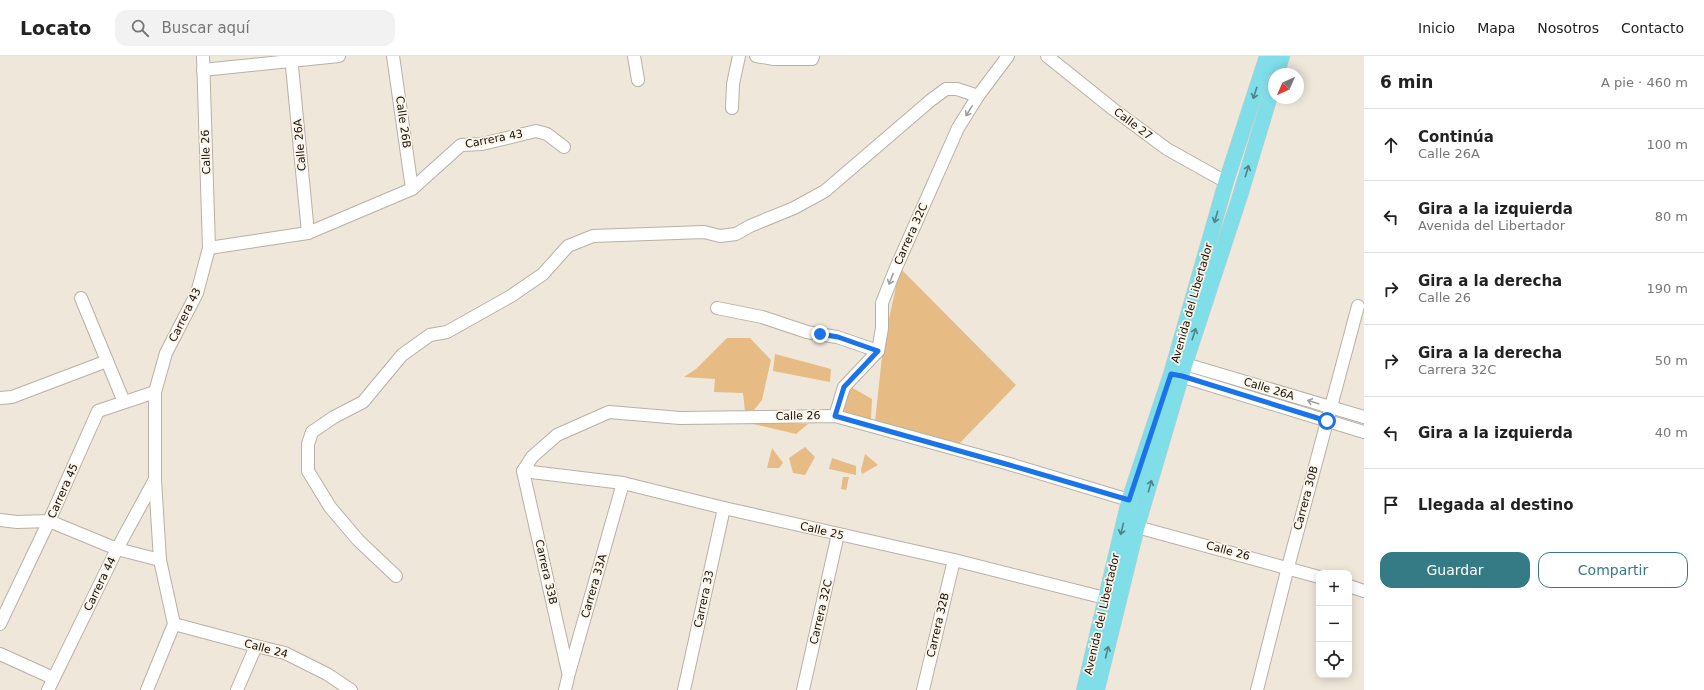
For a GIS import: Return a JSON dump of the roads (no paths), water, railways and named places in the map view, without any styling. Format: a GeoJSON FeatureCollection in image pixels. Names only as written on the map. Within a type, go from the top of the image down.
{"type":"FeatureCollection","features":[{"type":"Feature","properties":{"kind":"main road","name":"Avenida del Libertador"},"geometry":{"type":"LineString","coordinates":[[1097,690],[1120,602],[1137,527],[1226,182],[1267,56]]}},
{"type":"Feature","properties":{"kind":"main road"},"geometry":{"type":"LineString","coordinates":[[1279,68],[1282,56]]}},
{"type":"Feature","properties":{"kind":"main road","name":"Avenida del Libertador"},"geometry":{"type":"LineString","coordinates":[[1084,690],[1129,500],[1240,196],[1268,103]]}},
{"type":"Feature","properties":{"kind":"street","name":"Calle 26"},"geometry":{"type":"LineString","coordinates":[[203,56],[210,248]]}},
{"type":"Feature","properties":{"kind":"street"},"geometry":{"type":"LineString","coordinates":[[203,70],[291,59],[339,56]]}},
{"type":"Feature","properties":{"kind":"street","name":"Calle 26B"},"geometry":{"type":"LineString","coordinates":[[393,56],[412,189]]}},
{"type":"Feature","properties":{"kind":"street"},"geometry":{"type":"LineString","coordinates":[[634,56],[638,80]]}},
{"type":"Feature","properties":{"kind":"street"},"geometry":{"type":"LineString","coordinates":[[732,108],[732,84],[739,56]]}},
{"type":"Feature","properties":{"kind":"street"},"geometry":{"type":"LineString","coordinates":[[756,56],[774,59],[813,57]]}},
{"type":"Feature","properties":{"kind":"street","name":"Carrera 32C"},"geometry":{"type":"LineString","coordinates":[[878,351],[882,328],[882,303],[895,270],[958,128],[978,96],[1008,56]]}},
{"type":"Feature","properties":{"kind":"street","name":"Calle 27"},"geometry":{"type":"LineString","coordinates":[[1047,56],[1113,109],[1167,149],[1226,182]]}},
{"type":"Feature","properties":{"kind":"street","name":"Calle 26A"},"geometry":{"type":"LineString","coordinates":[[291,59],[308,233]]}},
{"type":"Feature","properties":{"kind":"street"},"geometry":{"type":"LineString","coordinates":[[396,576],[358,540],[330,507],[308,471],[308,444],[312,432],[334,416],[363,402],[402,355],[430,335],[448,332],[510,296],[543,274],[568,246],[593,236],[704,232],[720,236],[736,234],[750,226],[794,208],[825,191],[930,100],[946,89],[957,89],[978,96]]}},
{"type":"Feature","properties":{"kind":"street","name":"Carrera 43"},"geometry":{"type":"LineString","coordinates":[[174,624],[160,560],[155,480],[156,392],[166,353],[197,293],[210,248],[308,233],[412,189],[461,145],[482,144],[536,131],[547,134],[564,147]]}},
{"type":"Feature","properties":{"kind":"street"},"geometry":{"type":"LineString","coordinates":[[81,298],[124,402]]}},
{"type":"Feature","properties":{"kind":"street","name":"Carrera 30B"},"geometry":{"type":"LineString","coordinates":[[1257,690],[1288,567],[1358,306]]}},
{"type":"Feature","properties":{"kind":"street"},"geometry":{"type":"LineString","coordinates":[[717,308],[762,317],[807,332],[838,337],[878,351],[844,387],[835,416]]}},
{"type":"Feature","properties":{"kind":"street"},"geometry":{"type":"LineString","coordinates":[[0,398],[12,397],[107,361]]}},
{"type":"Feature","properties":{"kind":"street","name":"Calle 26A"},"geometry":{"type":"LineString","coordinates":[[1178,369],[1364,417]]}},
{"type":"Feature","properties":{"kind":"street","name":"Calle 26A"},"geometry":{"type":"LineString","coordinates":[[1178,369],[1327,421],[1364,432]]}},
{"type":"Feature","properties":{"kind":"street","name":"Carrera 45"},"geometry":{"type":"LineString","coordinates":[[0,624],[49,522],[98,411],[156,392]]}},
{"type":"Feature","properties":{"kind":"street","name":"Calle 26"},"geometry":{"type":"LineString","coordinates":[[523,471],[532,457],[557,435],[609,412],[680,418],[835,416],[1129,500]]}},
{"type":"Feature","properties":{"kind":"street","name":"Calle 25"},"geometry":{"type":"LineString","coordinates":[[523,471],[623,483],[724,508],[954,560],[1120,602]]}},
{"type":"Feature","properties":{"kind":"street","name":"Carrera 33B"},"geometry":{"type":"LineString","coordinates":[[523,471],[569,673]]}},
{"type":"Feature","properties":{"kind":"street","name":"Carrera 44"},"geometry":{"type":"LineString","coordinates":[[48,690],[117,549],[155,480]]}},
{"type":"Feature","properties":{"kind":"street","name":"Carrera 33A"},"geometry":{"type":"LineString","coordinates":[[565,690],[623,483]]}},
{"type":"Feature","properties":{"kind":"street","name":"Carrera 33"},"geometry":{"type":"LineString","coordinates":[[684,690],[724,508]]}},
{"type":"Feature","properties":{"kind":"street"},"geometry":{"type":"LineString","coordinates":[[0,520],[17,522],[49,522],[117,549],[160,560]]}},
{"type":"Feature","properties":{"kind":"street","name":"Calle 26"},"geometry":{"type":"LineString","coordinates":[[1137,527],[1288,567],[1316,576]]}},
{"type":"Feature","properties":{"kind":"street","name":"Carrera 32C"},"geometry":{"type":"LineString","coordinates":[[803,690],[838,534]]}},
{"type":"Feature","properties":{"kind":"street","name":"Carrera 32B"},"geometry":{"type":"LineString","coordinates":[[923,690],[954,560]]}},
{"type":"Feature","properties":{"kind":"street"},"geometry":{"type":"LineString","coordinates":[[1352,587],[1364,591]]}},
{"type":"Feature","properties":{"kind":"street"},"geometry":{"type":"LineString","coordinates":[[147,690],[174,624]]}},
{"type":"Feature","properties":{"kind":"street","name":"Calle 24"},"geometry":{"type":"LineString","coordinates":[[174,624],[285,653],[327,674],[351,690]]}},
{"type":"Feature","properties":{"kind":"street"},"geometry":{"type":"LineString","coordinates":[[237,690],[256,646]]}},
{"type":"Feature","properties":{"kind":"street"},"geometry":{"type":"LineString","coordinates":[[0,654],[53,678]]}}]}
